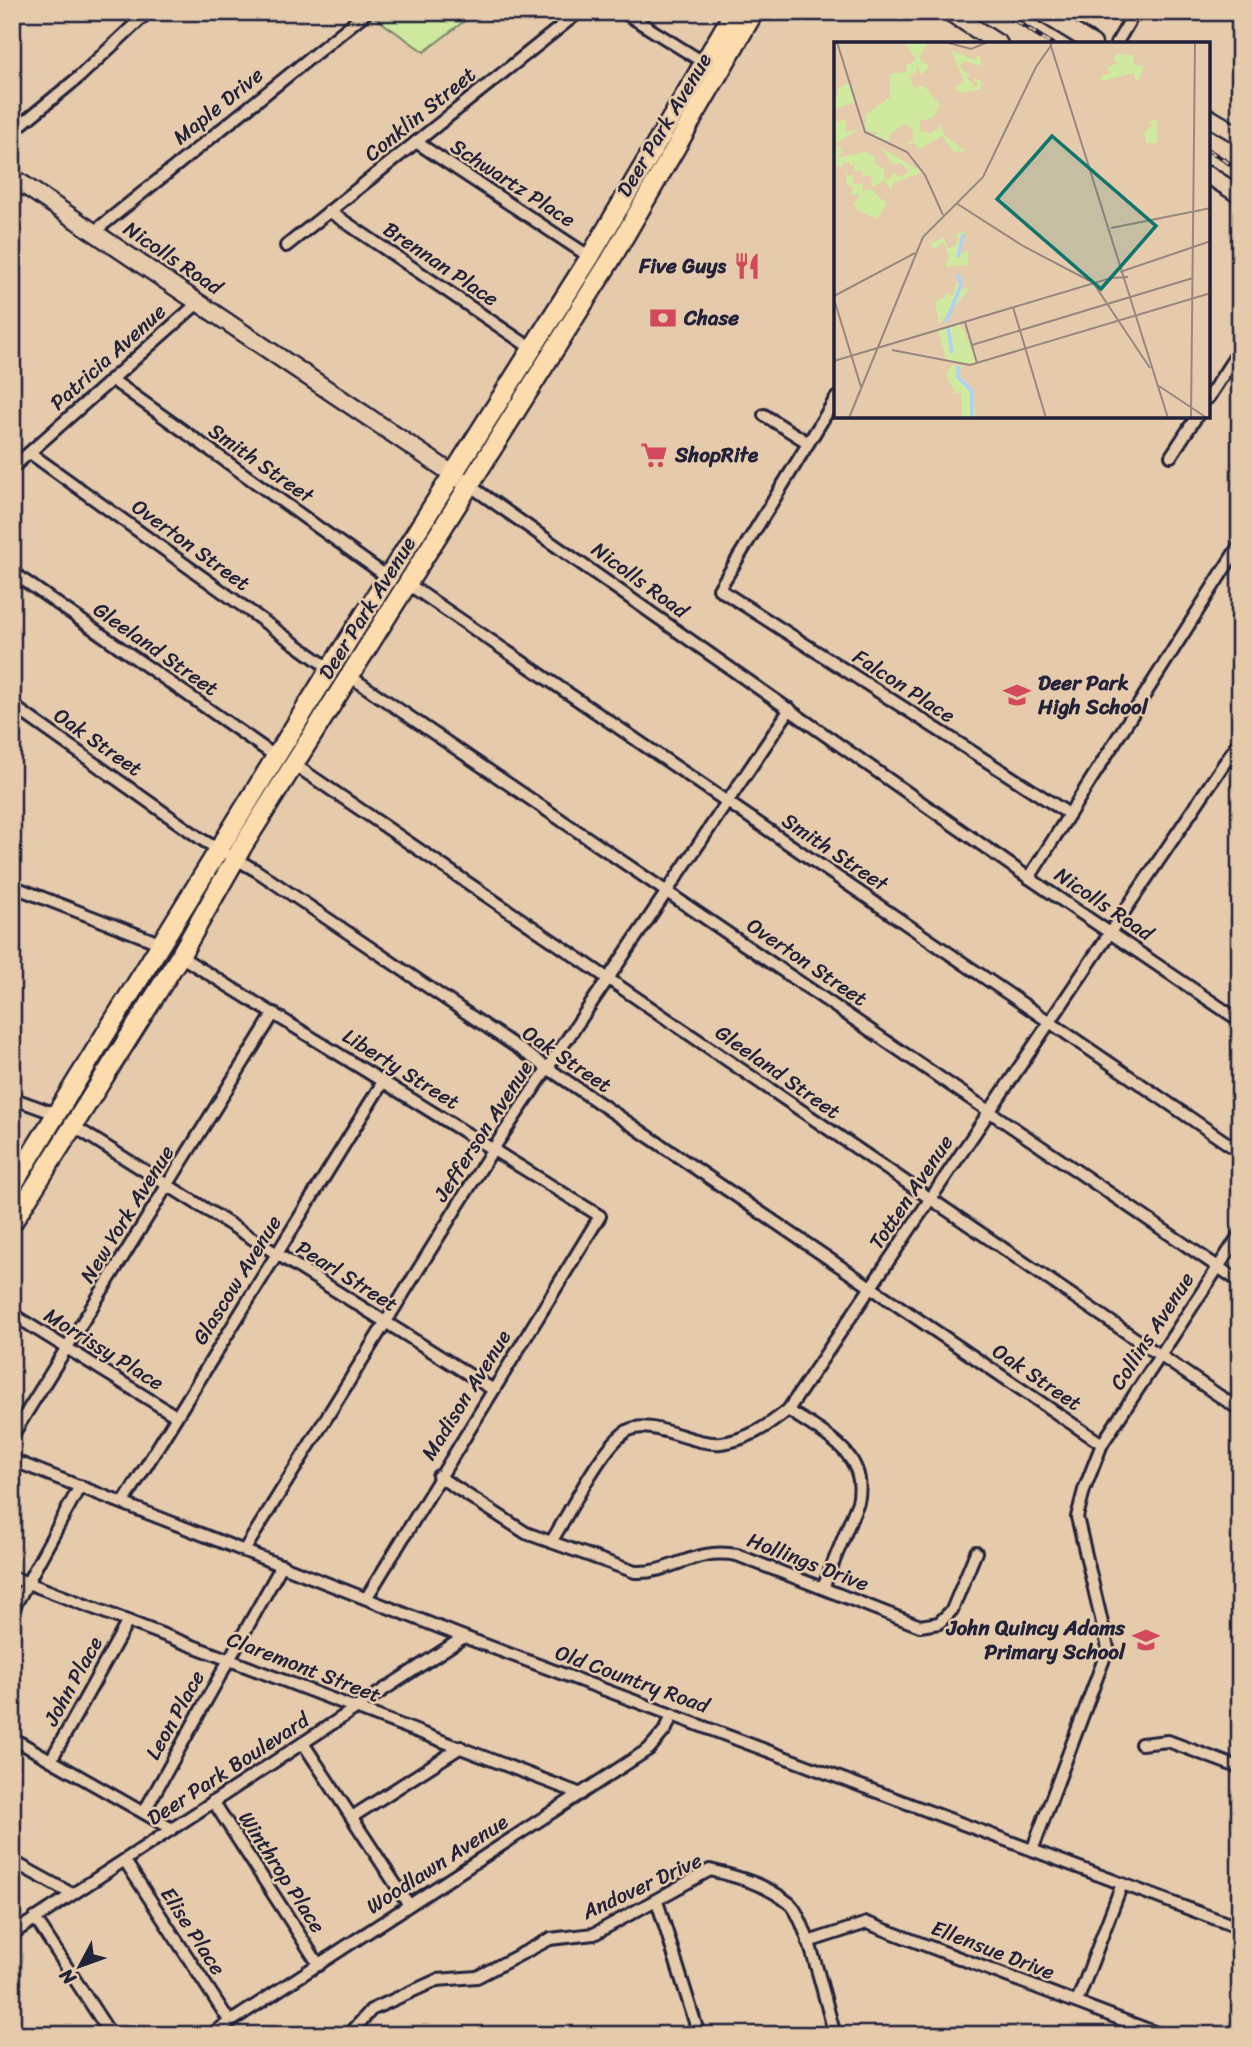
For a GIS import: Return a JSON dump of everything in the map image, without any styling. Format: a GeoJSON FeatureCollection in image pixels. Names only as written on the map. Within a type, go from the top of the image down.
{"type":"FeatureCollection","features":[{"type":"Feature","properties":{"kind":"main road","name":"Deer Park Avenue"},"geometry":{"type":"LineString","coordinates":[[12,1186],[278,758],[330,668],[590,257],[706,64],[734,12]]}},
{"type":"Feature","properties":{"kind":"main road","name":"Deer Park Avenue"},"geometry":{"type":"LineString","coordinates":[[12,1223],[75,1127],[180,956],[235,858],[351,677],[647,197],[754,12]]}},
{"type":"Feature","properties":{"kind":"main road"},"geometry":{"type":"LineString","coordinates":[[647,197],[649,159]]}},
{"type":"Feature","properties":{"kind":"street"},"geometry":{"type":"LineString","coordinates":[[12,132],[79,77],[148,12]]}},
{"type":"Feature","properties":{"kind":"street","name":"Maple Drive"},"geometry":{"type":"LineString","coordinates":[[95,231],[367,12]]}},
{"type":"Feature","properties":{"kind":"street","name":"Conklin Street"},"geometry":{"type":"LineString","coordinates":[[286,246],[579,12]]}},
{"type":"Feature","properties":{"kind":"street"},"geometry":{"type":"LineString","coordinates":[[623,12],[706,64]]}},
{"type":"Feature","properties":{"kind":"street"},"geometry":{"type":"LineString","coordinates":[[949,12],[996,42]]}},
{"type":"Feature","properties":{"kind":"street"},"geometry":{"type":"LineString","coordinates":[[1041,12],[1090,42]]}},
{"type":"Feature","properties":{"kind":"street"},"geometry":{"type":"LineString","coordinates":[[1116,42],[1135,12]]}},
{"type":"Feature","properties":{"kind":"street"},"geometry":{"type":"LineString","coordinates":[[1210,118],[1240,136]]}},
{"type":"Feature","properties":{"kind":"street","name":"Schwartz Place"},"geometry":{"type":"LineString","coordinates":[[416,142],[590,257]]}},
{"type":"Feature","properties":{"kind":"street"},"geometry":{"type":"LineString","coordinates":[[1210,176],[1240,195]]}},
{"type":"Feature","properties":{"kind":"street","name":"Nicolls Road"},"geometry":{"type":"LineString","coordinates":[[12,177],[453,474],[1029,878],[1240,1021]]}},
{"type":"Feature","properties":{"kind":"street","name":"Brennan Place"},"geometry":{"type":"LineString","coordinates":[[329,211],[531,348]]}},
{"type":"Feature","properties":{"kind":"street","name":"Patricia Avenue"},"geometry":{"type":"LineString","coordinates":[[12,468],[199,302]]}},
{"type":"Feature","properties":{"kind":"street"},"geometry":{"type":"LineString","coordinates":[[1210,395],[1240,349]]}},
{"type":"Feature","properties":{"kind":"street","name":"Smith Street"},"geometry":{"type":"LineString","coordinates":[[111,379],[389,578]]}},
{"type":"Feature","properties":{"kind":"street"},"geometry":{"type":"LineString","coordinates":[[764,415],[807,442],[834,399]]}},
{"type":"Feature","properties":{"kind":"street"},"geometry":{"type":"LineString","coordinates":[[1171,456],[1196,418]]}},
{"type":"Feature","properties":{"kind":"street","name":"Falcon Place"},"geometry":{"type":"LineString","coordinates":[[807,442],[719,589],[1069,814]]}},
{"type":"Feature","properties":{"kind":"street","name":"Overton Street"},"geometry":{"type":"LineString","coordinates":[[30,453],[330,668]]}},
{"type":"Feature","properties":{"kind":"street"},"geometry":{"type":"LineString","coordinates":[[1029,878],[1240,544]]}},
{"type":"Feature","properties":{"kind":"street","name":"Gleeland Street"},"geometry":{"type":"LineString","coordinates":[[12,572],[278,758]]}},
{"type":"Feature","properties":{"kind":"street","name":"Smith Street"},"geometry":{"type":"LineString","coordinates":[[408,584],[1240,1152]]}},
{"type":"Feature","properties":{"kind":"street","name":"Overton Street"},"geometry":{"type":"LineString","coordinates":[[351,677],[1240,1282]]}},
{"type":"Feature","properties":{"kind":"street","name":"Oak Street"},"geometry":{"type":"LineString","coordinates":[[12,705],[219,849],[1102,1444]]}},
{"type":"Feature","properties":{"kind":"street","name":"Jefferson Avenue"},"geometry":{"type":"LineString","coordinates":[[245,1549],[383,1322],[493,1149],[790,709]]}},
{"type":"Feature","properties":{"kind":"street"},"geometry":{"type":"LineString","coordinates":[[1238,744],[1240,760]]}},
{"type":"Feature","properties":{"kind":"street","name":"Totten Avenue"},"geometry":{"type":"LineString","coordinates":[[551,1542],[611,1446],[629,1430],[646,1426],[690,1440],[719,1443],[745,1438],[788,1410],[1238,744]]}},
{"type":"Feature","properties":{"kind":"street","name":"Gleeland Street"},"geometry":{"type":"LineString","coordinates":[[295,765],[1240,1410]]}},
{"type":"Feature","properties":{"kind":"street"},"geometry":{"type":"LineString","coordinates":[[12,886],[162,944]]}},
{"type":"Feature","properties":{"kind":"street","name":"Liberty Street"},"geometry":{"type":"LineString","coordinates":[[180,956],[600,1216]]}},
{"type":"Feature","properties":{"kind":"street","name":"New York Avenue"},"geometry":{"type":"LineString","coordinates":[[12,1436],[274,1013]]}},
{"type":"Feature","properties":{"kind":"street","name":"Glascow Avenue"},"geometry":{"type":"LineString","coordinates":[[124,1502],[384,1080]]}},
{"type":"Feature","properties":{"kind":"street"},"geometry":{"type":"LineString","coordinates":[[12,1098],[55,1114]]}},
{"type":"Feature","properties":{"kind":"street","name":"Pearl Street"},"geometry":{"type":"LineString","coordinates":[[75,1127],[492,1389]]}},
{"type":"Feature","properties":{"kind":"street","name":"Madison Avenue"},"geometry":{"type":"LineString","coordinates":[[367,1597],[438,1476],[600,1216]]}},
{"type":"Feature","properties":{"kind":"street","name":"Collins Avenue"},"geometry":{"type":"LineString","coordinates":[[1033,1848],[1108,1648],[1077,1517],[1102,1444],[1240,1234]]}},
{"type":"Feature","properties":{"kind":"street","name":"Morrissy Place"},"geometry":{"type":"LineString","coordinates":[[12,1314],[176,1416]]}},
{"type":"Feature","properties":{"kind":"street"},"geometry":{"type":"LineString","coordinates":[[788,1410],[846,1450],[859,1471],[862,1487],[859,1502],[823,1588]]}},
{"type":"Feature","properties":{"kind":"street","name":"Old Country Road"},"geometry":{"type":"LineString","coordinates":[[12,1460],[464,1637],[1033,1848],[1240,1928]]}},
{"type":"Feature","properties":{"kind":"street","name":"Hollings Drive"},"geometry":{"type":"LineString","coordinates":[[438,1476],[526,1533],[635,1572],[650,1573],[699,1554],[716,1551],[737,1555],[920,1626],[939,1623],[952,1610],[976,1552]]}},
{"type":"Feature","properties":{"kind":"street"},"geometry":{"type":"LineString","coordinates":[[12,1611],[80,1486]]}},
{"type":"Feature","properties":{"kind":"street","name":"Leon Place"},"geometry":{"type":"LineString","coordinates":[[144,1812],[282,1565]]}},
{"type":"Feature","properties":{"kind":"street","name":"Claremont Street"},"geometry":{"type":"LineString","coordinates":[[12,1577],[581,1794]]}},
{"type":"Feature","properties":{"kind":"street","name":"John Place"},"geometry":{"type":"LineString","coordinates":[[51,1760],[128,1620]]}},
{"type":"Feature","properties":{"kind":"street","name":"Deer Park Boulevard"},"geometry":{"type":"LineString","coordinates":[[12,1934],[464,1637]]}},
{"type":"Feature","properties":{"kind":"street","name":"Woodlawn Avenue"},"geometry":{"type":"LineString","coordinates":[[210,2035],[649,1749],[666,1730],[672,1715]]}},
{"type":"Feature","properties":{"kind":"street"},"geometry":{"type":"LineString","coordinates":[[12,1738],[173,1829]]}},
{"type":"Feature","properties":{"kind":"street"},"geometry":{"type":"LineString","coordinates":[[1141,1744],[1168,1741],[1240,1768]]}},
{"type":"Feature","properties":{"kind":"street"},"geometry":{"type":"LineString","coordinates":[[303,1743],[409,1905]]}},
{"type":"Feature","properties":{"kind":"street"},"geometry":{"type":"LineString","coordinates":[[352,1817],[461,1746]]}},
{"type":"Feature","properties":{"kind":"street","name":"Winthrop Place"},"geometry":{"type":"LineString","coordinates":[[213,1801],[319,1965]]}},
{"type":"Feature","properties":{"kind":"street"},"geometry":{"type":"LineString","coordinates":[[12,1860],[72,1894]]}},
{"type":"Feature","properties":{"kind":"street","name":"Elise Place"},"geometry":{"type":"LineString","coordinates":[[125,1860],[230,2022]]}},
{"type":"Feature","properties":{"kind":"street","name":"Andover Drive"},"geometry":{"type":"LineString","coordinates":[[349,2035],[371,2010],[436,1980],[477,1977],[550,1939],[594,1934],[710,1870],[753,1881],[791,1904],[808,1942],[835,2035]]}},
{"type":"Feature","properties":{"kind":"street"},"geometry":{"type":"LineString","coordinates":[[1077,2002],[1122,1884]]}},
{"type":"Feature","properties":{"kind":"street"},"geometry":{"type":"LineString","coordinates":[[657,1901],[699,2035]]}},
{"type":"Feature","properties":{"kind":"street"},"geometry":{"type":"LineString","coordinates":[[35,1918],[111,2035]]}},
{"type":"Feature","properties":{"kind":"street","name":"Ellensue Drive"},"geometry":{"type":"LineString","coordinates":[[808,1942],[867,1923],[1162,2035]]}},
{"type":"Feature","properties":{"kind":"green space"},"geometry":{"type":"Polygon","coordinates":[[[367,12],[476,12],[424,52],[367,12]]]}},
{"type":"Feature","properties":{"kind":"railway"},"geometry":{"type":"LineString","coordinates":[[1002,12],[1049,42]]}},
{"type":"Feature","properties":{"kind":"railway"},"geometry":{"type":"LineString","coordinates":[[1210,151],[1240,170]]}},
{"type":"Feature","properties":{"kind":"place","name":"Five Guys"},"geometry":{"type":"Point","coordinates":[747,266]}},
{"type":"Feature","properties":{"kind":"place","name":"Chase"},"geometry":{"type":"Point","coordinates":[663,318]}},
{"type":"Feature","properties":{"kind":"place","name":"ShopRite"},"geometry":{"type":"Point","coordinates":[654,455]}},
{"type":"Feature","properties":{"kind":"place","name":"Deer Park High School"},"geometry":{"type":"Point","coordinates":[1017,695]}},
{"type":"Feature","properties":{"kind":"place","name":"John Quincy Adams Primary School"},"geometry":{"type":"Point","coordinates":[1146,1640]}}]}
